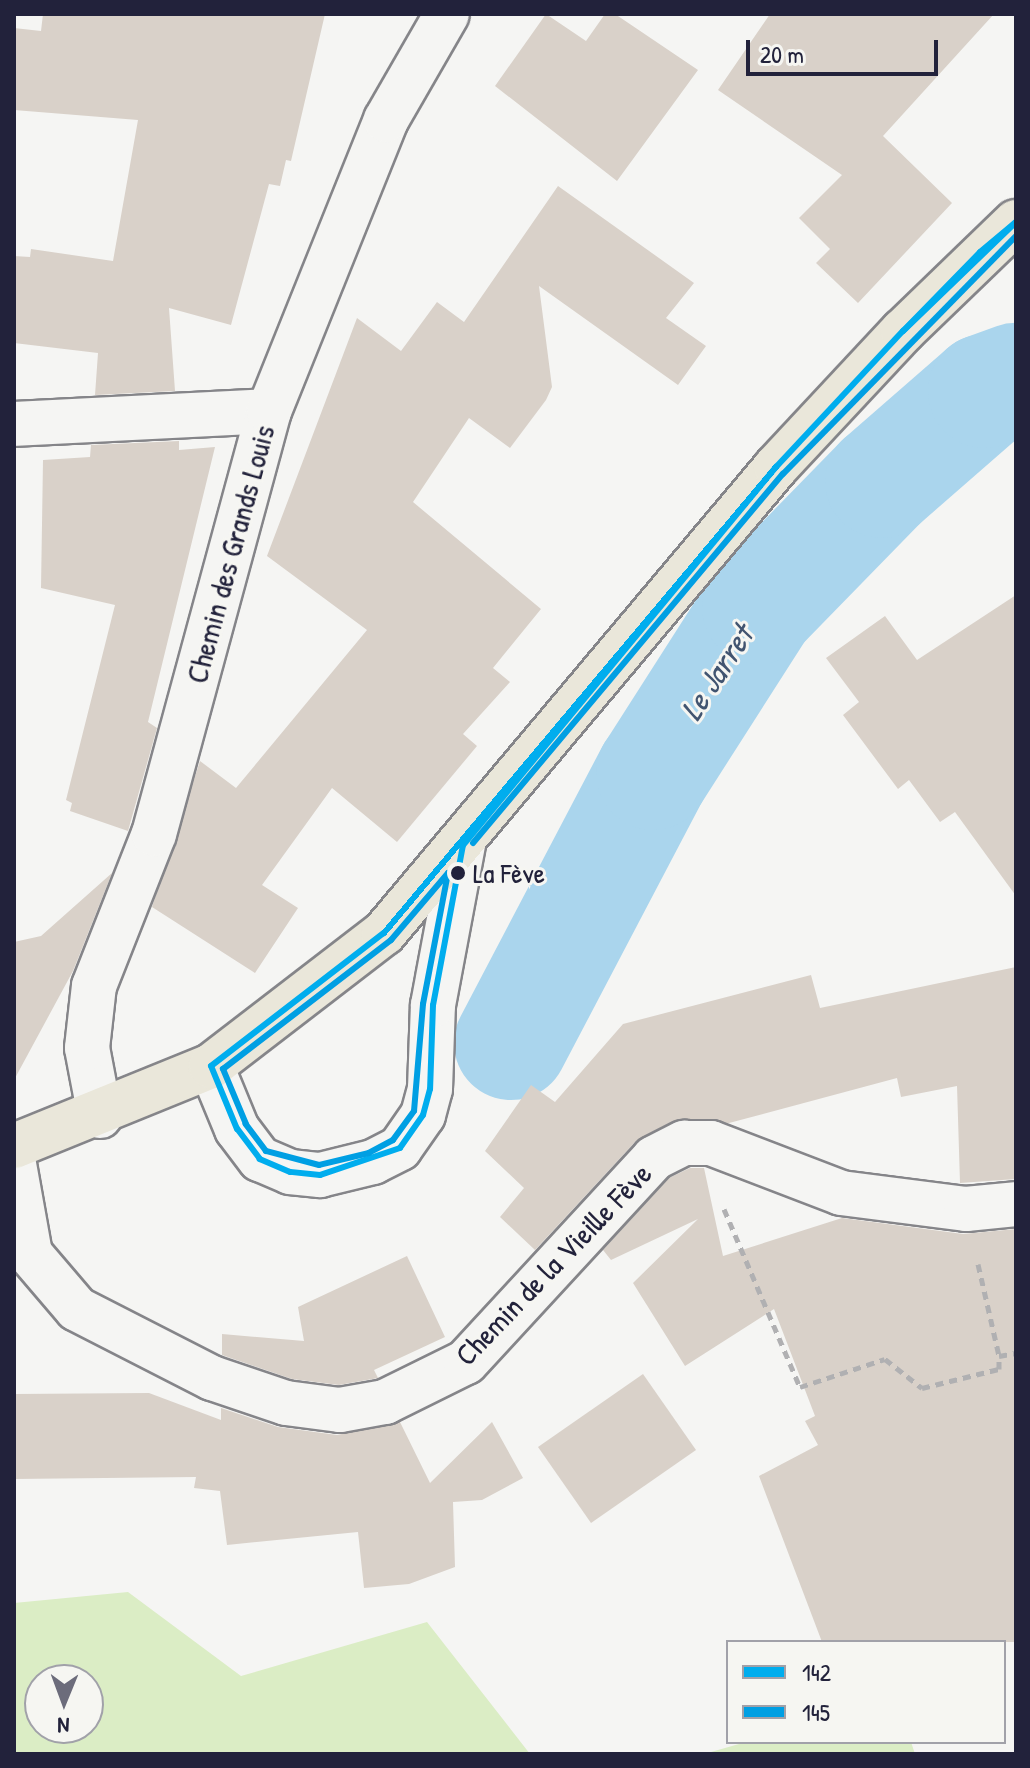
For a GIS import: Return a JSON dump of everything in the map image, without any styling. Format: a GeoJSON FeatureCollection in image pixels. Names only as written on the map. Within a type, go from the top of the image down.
{"type":"FeatureCollection","features":[{"type":"Feature","properties":{"kind":"main road"},"geometry":{"type":"LineString","coordinates":[[14,1146],[100,1116],[211,1066],[384,933],[463,845],[776,467],[903,331],[1016,222]]}},
{"type":"Feature","properties":{"kind":"street","name":"Chemin des Grands Louis"},"geometry":{"type":"LineString","coordinates":[[100,1116],[87,1048],[94,986],[154,834],[269,411],[386,120],[447,14]]}},
{"type":"Feature","properties":{"kind":"street"},"geometry":{"type":"LineString","coordinates":[[14,424],[269,411]]}},
{"type":"Feature","properties":{"kind":"street"},"geometry":{"type":"LineString","coordinates":[[211,1066],[237,1129],[260,1159],[290,1172],[320,1175],[373,1162],[400,1148],[423,1115],[430,1089],[433,1005],[463,845]]}},
{"type":"Feature","properties":{"kind":"street","name":"Chemin de la Vieille Fève"},"geometry":{"type":"LineString","coordinates":[[14,1164],[30,1254],[77,1309],[173,1358],[286,1403],[327,1408],[385,1402],[424,1387],[466,1362],[654,1158],[684,1143],[711,1143],[841,1193],[966,1209],[1016,1204]]}},
{"type":"Feature","properties":{"kind":"path"},"geometry":{"type":"LineString","coordinates":[[723,1206],[800,1387],[885,1359],[922,1388],[999,1369],[999,1356],[966,1209]]}},
{"type":"Feature","properties":{"kind":"path"},"geometry":{"type":"LineString","coordinates":[[999,1356],[1016,1353]]}},
{"type":"Feature","properties":{"kind":"green space"},"geometry":{"type":"Polygon","coordinates":[[[128,1592],[241,1676],[427,1622],[530,1754],[14,1754],[14,1603],[128,1592]]]}},
{"type":"Feature","properties":{"kind":"green space"},"geometry":{"type":"Polygon","coordinates":[[[739,1744],[912,1744],[915,1754],[704,1754],[739,1744]]]}},
{"type":"Feature","properties":{"kind":"building"},"geometry":{"type":"Polygon","coordinates":[[[43,14],[325,14],[291,161],[286,160],[280,186],[269,184],[231,325],[169,308],[175,391],[95,395],[98,353],[14,343],[14,256],[30,257],[31,249],[113,261],[138,120],[14,110],[14,28],[41,31],[43,14]]]}},
{"type":"Feature","properties":{"kind":"building"},"geometry":{"type":"Polygon","coordinates":[[[546,14],[586,41],[605,14],[615,14],[698,70],[617,181],[495,86],[546,14]]]}},
{"type":"Feature","properties":{"kind":"building"},"geometry":{"type":"Polygon","coordinates":[[[770,14],[994,14],[883,136],[952,203],[858,303],[816,263],[830,249],[799,218],[842,175],[718,90],[770,14]]]}},
{"type":"Feature","properties":{"kind":"building"},"geometry":{"type":"Polygon","coordinates":[[[558,186],[694,283],[666,318],[706,346],[678,385],[539,286],[552,387],[546,400],[510,448],[469,418],[413,502],[541,609],[493,668],[510,682],[463,734],[477,746],[397,842],[332,788],[262,885],[298,908],[255,973],[152,907],[200,761],[236,788],[367,630],[267,556],[357,318],[401,351],[437,302],[464,322],[558,186]]]}},
{"type":"Feature","properties":{"kind":"building"},"geometry":{"type":"Polygon","coordinates":[[[179,441],[179,450],[215,447],[148,722],[157,728],[128,831],[70,811],[72,803],[66,800],[115,605],[41,588],[43,460],[90,457],[91,445],[179,441]]]}},
{"type":"Feature","properties":{"kind":"building"},"geometry":{"type":"Polygon","coordinates":[[[1016,595],[1016,896],[955,812],[940,822],[909,780],[898,789],[843,715],[859,702],[826,658],[885,616],[917,660],[1016,595]]]}},
{"type":"Feature","properties":{"kind":"building"},"geometry":{"type":"Polygon","coordinates":[[[112,873],[73,971],[14,1080],[14,942],[41,936],[112,873]]]}},
{"type":"Feature","properties":{"kind":"building"},"geometry":{"type":"Polygon","coordinates":[[[1016,967],[1016,1179],[960,1183],[957,1086],[901,1097],[897,1078],[729,1123],[673,1121],[636,1141],[535,1250],[500,1217],[524,1188],[485,1151],[531,1085],[555,1102],[623,1024],[811,975],[820,1008],[1016,967]]]}},
{"type":"Feature","properties":{"kind":"building"},"geometry":{"type":"Polygon","coordinates":[[[690,1168],[704,1168],[723,1256],[842,1218],[963,1234],[1016,1229],[1016,1642],[821,1640],[759,1476],[818,1445],[805,1421],[815,1416],[774,1309],[685,1366],[633,1283],[698,1219],[611,1260],[603,1250],[669,1178],[690,1168]]]}},
{"type":"Feature","properties":{"kind":"building"},"geometry":{"type":"Polygon","coordinates":[[[407,1256],[445,1337],[374,1370],[378,1378],[339,1385],[292,1379],[222,1355],[222,1334],[304,1341],[298,1307],[407,1256]]]}},
{"type":"Feature","properties":{"kind":"building"},"geometry":{"type":"Polygon","coordinates":[[[643,1374],[696,1450],[591,1523],[538,1447],[643,1374]]]}},
{"type":"Feature","properties":{"kind":"building"},"geometry":{"type":"Polygon","coordinates":[[[149,1393],[221,1420],[221,1408],[278,1427],[337,1435],[400,1422],[430,1483],[492,1422],[523,1478],[482,1500],[453,1502],[455,1567],[409,1584],[364,1588],[358,1532],[227,1545],[220,1491],[194,1488],[196,1477],[14,1479],[14,1394],[149,1393]]]}},
{"type":"Feature","properties":{"kind":"waterway","name":"Le Jarret"},"geometry":{"type":"LineString","coordinates":[[511,1043],[653,773],[759,607],[882,481],[985,391],[1016,380]]}},
{"type":"Feature","properties":{"kind":"transit line","name":"142"},"geometry":{"type":"LineString","coordinates":[[1016,222],[903,331],[980,252],[1016,222]]}},
{"type":"Feature","properties":{"kind":"transit line","name":"145"},"geometry":{"type":"LineString","coordinates":[[473,843],[783,474],[1016,236]]}},
{"type":"Feature","properties":{"kind":"transit line","name":"142"},"geometry":{"type":"LineString","coordinates":[[776,467],[903,331]]}},
{"type":"Feature","properties":{"kind":"transit line","name":"142"},"geometry":{"type":"LineString","coordinates":[[776,467],[463,845],[433,1005],[430,1089],[423,1115],[400,1148],[320,1175],[290,1172],[260,1159],[237,1129],[211,1066],[384,933],[776,467]]}},
{"type":"Feature","properties":{"kind":"transit line","name":"145"},"geometry":{"type":"LineString","coordinates":[[448,873],[423,1004],[414,1111],[393,1140],[369,1153],[319,1165],[266,1151],[246,1124],[223,1069],[391,940],[448,873]]}},
{"type":"Feature","properties":{"kind":"place","name":"La Fève"},"geometry":{"type":"Point","coordinates":[458,873]}}]}
